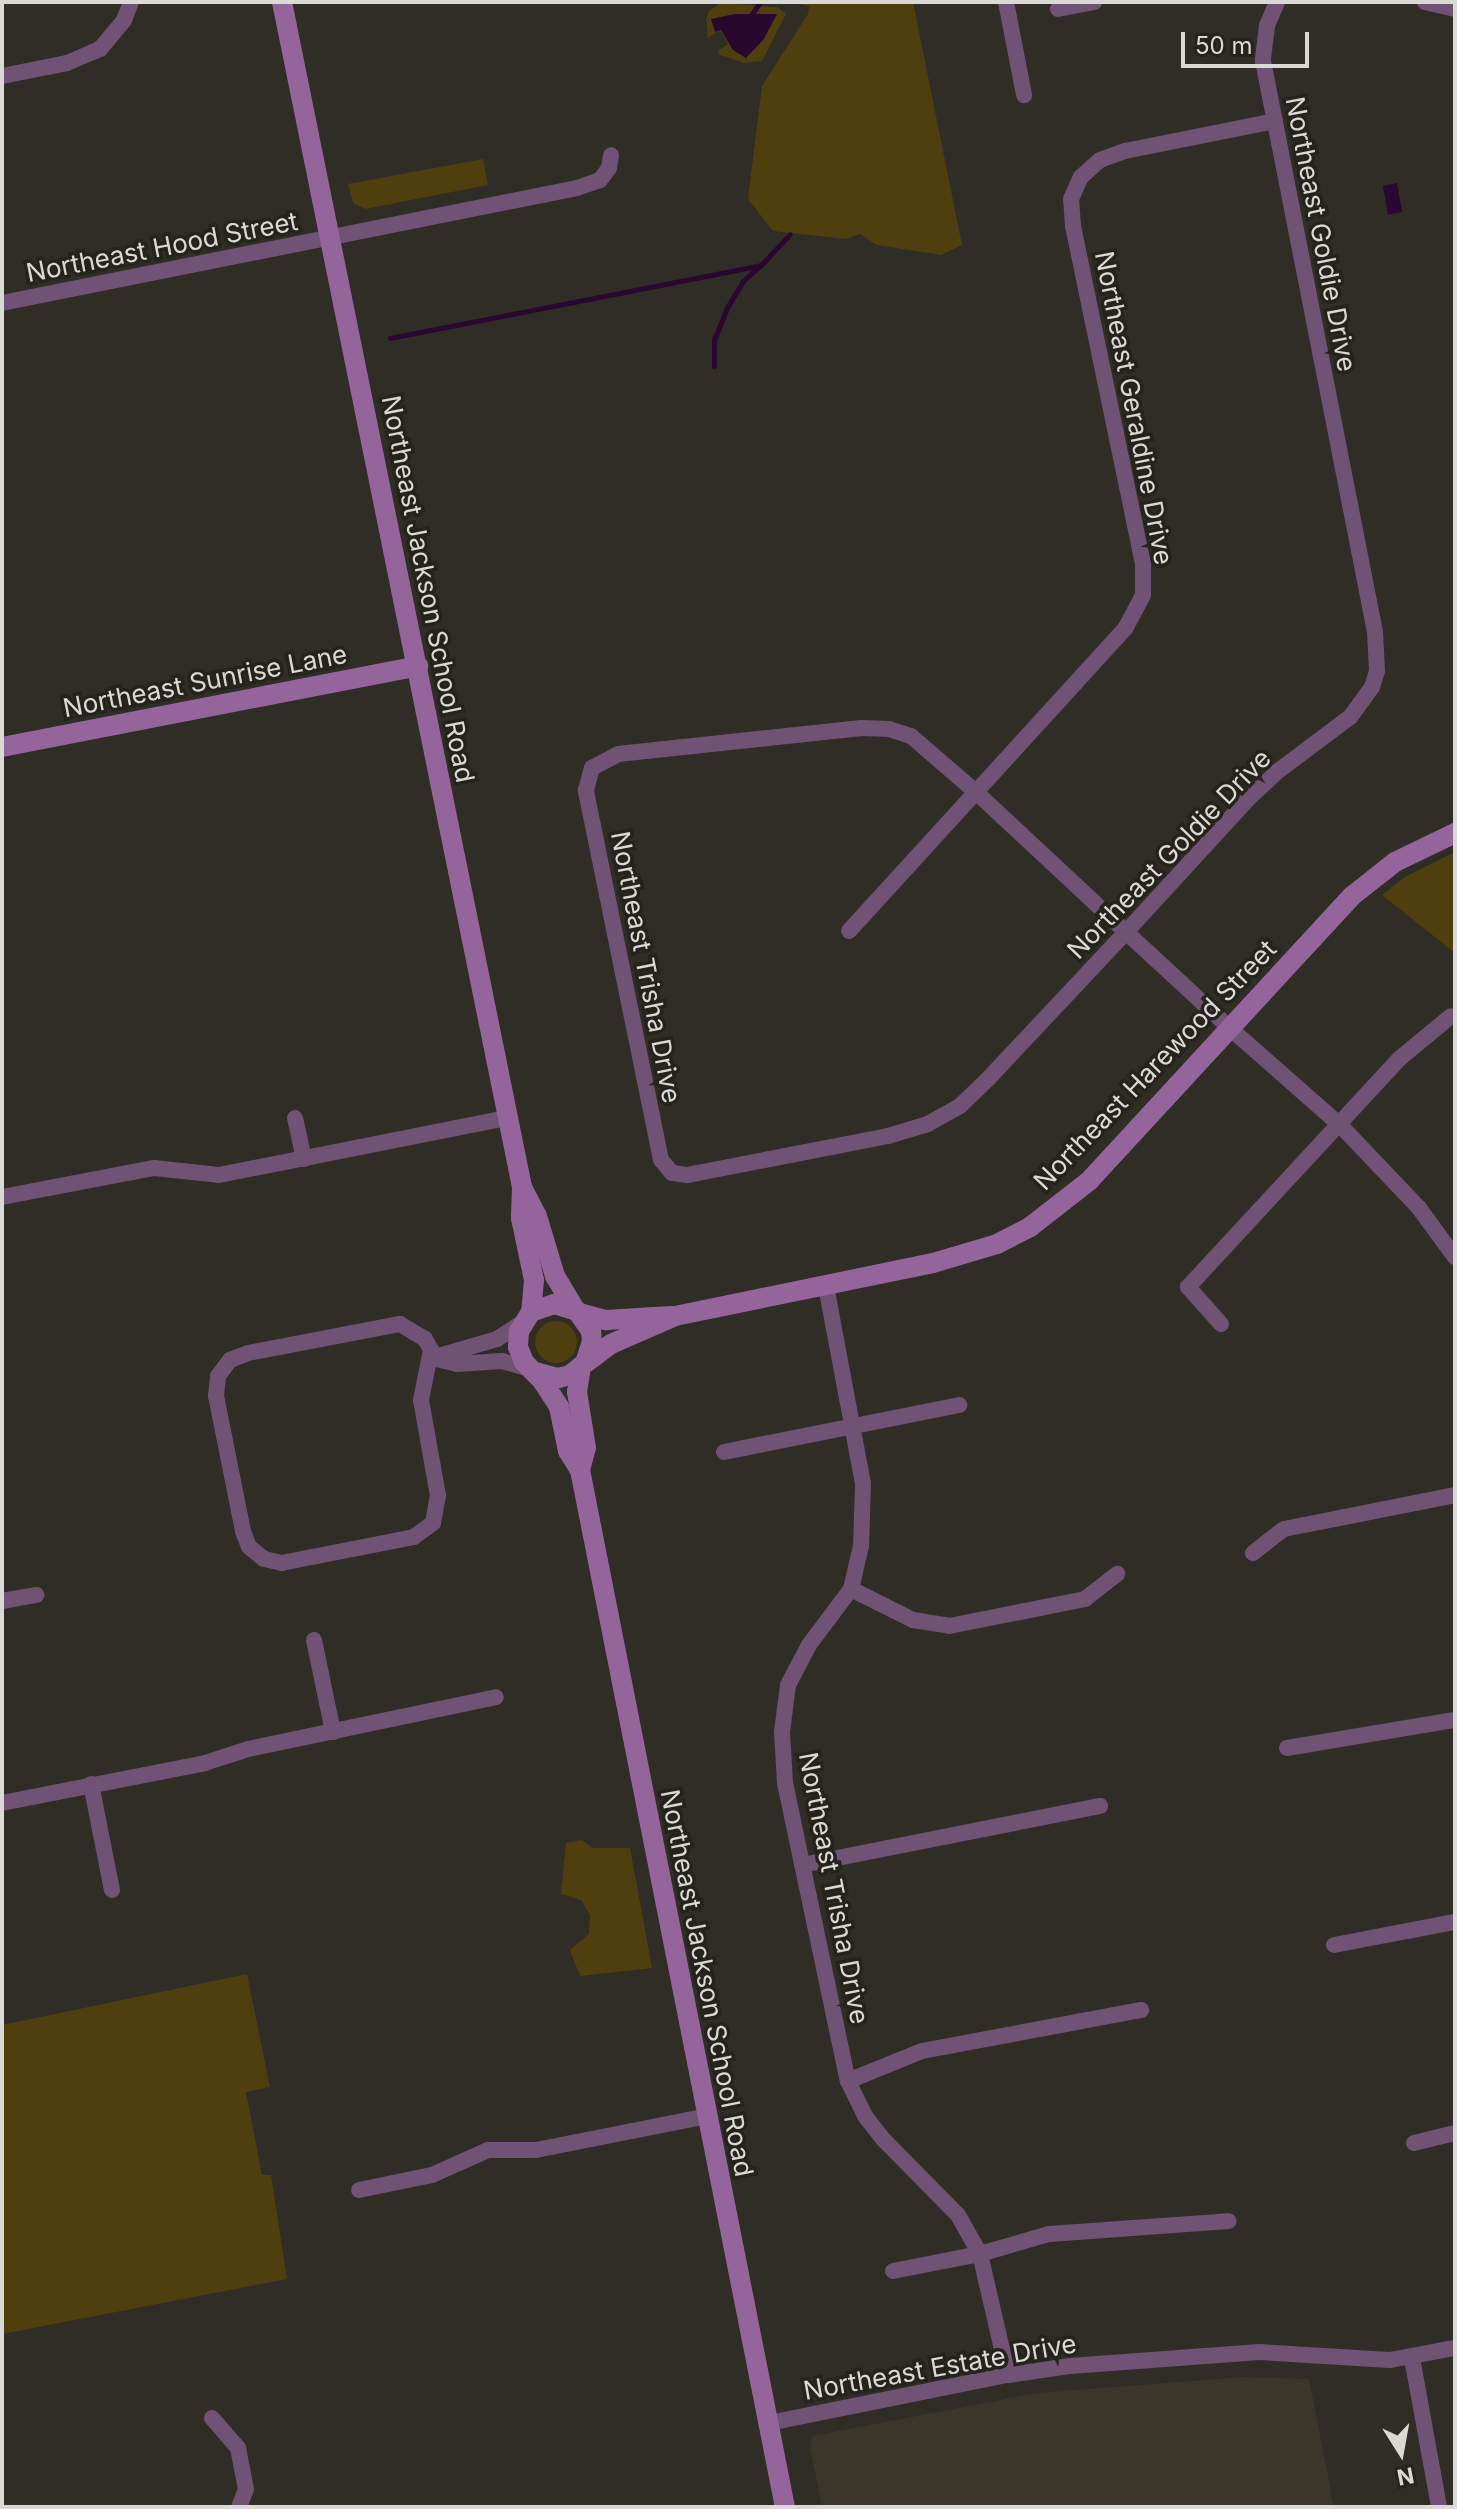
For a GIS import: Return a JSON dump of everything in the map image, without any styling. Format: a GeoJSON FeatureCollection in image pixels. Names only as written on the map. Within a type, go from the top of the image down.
{"type":"FeatureCollection","features":[{"type":"Feature","properties":{"kind":"street"},"geometry":{"type":"LineString","coordinates":[[2,76],[67,63],[100,49],[124,20],[131,2]]}},
{"type":"Feature","properties":{"kind":"street","name":"Northeast Jackson School Road"},"geometry":{"type":"LineString","coordinates":[[282,2],[522,1187],[521,1218],[534,1280],[527,1318]]}},
{"type":"Feature","properties":{"kind":"street"},"geometry":{"type":"LineString","coordinates":[[1006,2],[1024,95]]}},
{"type":"Feature","properties":{"kind":"street"},"geometry":{"type":"LineString","coordinates":[[1058,9],[1094,2]]}},
{"type":"Feature","properties":{"kind":"street"},"geometry":{"type":"LineString","coordinates":[[1425,2],[1455,9]]}},
{"type":"Feature","properties":{"kind":"street","name":"Northeast Goldie Drive"},"geometry":{"type":"LineString","coordinates":[[672,1173],[698,1174],[888,1136],[946,1115],[988,1079],[1248,799],[1278,771],[1350,717],[1365,699],[1377,671],[1375,632],[1263,61],[1270,4]]}},
{"type":"Feature","properties":{"kind":"street","name":"Northeast Geraldine Drive"},"geometry":{"type":"LineString","coordinates":[[849,931],[1125,629],[1143,595],[1143,564],[1073,226],[1071,199],[1081,177],[1100,160],[1125,151],[1275,121]]}},
{"type":"Feature","properties":{"kind":"street","name":"Northeast Hood Street"},"geometry":{"type":"LineString","coordinates":[[2,303],[577,188],[600,180],[609,168],[611,155]]}},
{"type":"Feature","properties":{"kind":"street","name":"Northeast Sunrise Lane"},"geometry":{"type":"LineString","coordinates":[[2,747],[418,666]]}},
{"type":"Feature","properties":{"kind":"street","name":"Northeast Trisha Drive"},"geometry":{"type":"LineString","coordinates":[[672,1173],[658,1150],[586,790],[592,768],[618,754],[862,728],[889,729],[911,736],[977,793]]}},
{"type":"Feature","properties":{"kind":"street"},"geometry":{"type":"LineString","coordinates":[[977,793],[1340,1125],[1419,1208],[1455,1257]]}},
{"type":"Feature","properties":{"kind":"street","name":"Northeast Harewood Street"},"geometry":{"type":"LineString","coordinates":[[578,1312],[606,1320],[675,1316],[955,1257],[997,1244],[1030,1227],[1089,1181],[1352,896],[1395,862],[1455,833]]}},
{"type":"Feature","properties":{"kind":"street"},"geometry":{"type":"LineString","coordinates":[[1221,1324],[1188,1287],[1399,1059],[1451,1016]]}},
{"type":"Feature","properties":{"kind":"street"},"geometry":{"type":"LineString","coordinates":[[295,1118],[304,1159]]}},
{"type":"Feature","properties":{"kind":"street"},"geometry":{"type":"LineString","coordinates":[[2,1197],[144,1169],[208,1176],[508,1118]]}},
{"type":"Feature","properties":{"kind":"street","name":"Northeast Jackson School Road"},"geometry":{"type":"LineString","coordinates":[[522,1187],[537,1216],[555,1276],[578,1312]]}},
{"type":"Feature","properties":{"kind":"street","name":"Northeast Trisha Drive"},"geometry":{"type":"LineString","coordinates":[[826,1286],[863,1484],[861,1546],[851,1589],[809,1645],[788,1685],[782,1732],[785,1783],[848,2081],[865,2116],[884,2140],[958,2215],[980,2254],[1008,2375]]}},
{"type":"Feature","properties":{"kind":"street"},"geometry":{"type":"LineString","coordinates":[[554,1304],[578,1312],[591,1331],[592,1342],[583,1366],[558,1378],[502,1361],[457,1364],[432,1358],[497,1339],[554,1304]]}},
{"type":"Feature","properties":{"kind":"street","name":"Northeast Harewood Street"},"geometry":{"type":"LineString","coordinates":[[583,1366],[611,1344],[675,1316]]}},
{"type":"Feature","properties":{"kind":"street"},"geometry":{"type":"LineString","coordinates":[[527,1318],[518,1347],[532,1370]]}},
{"type":"Feature","properties":{"kind":"street"},"geometry":{"type":"LineString","coordinates":[[400,1324],[425,1339],[432,1358],[421,1400],[438,1495],[433,1523],[414,1537],[282,1563],[255,1554],[243,1531],[216,1396],[218,1376],[230,1360],[248,1353],[400,1324]]}},
{"type":"Feature","properties":{"kind":"street","name":"Northeast Jackson School Road"},"geometry":{"type":"LineString","coordinates":[[580,1470],[586,1448],[577,1392],[583,1366]]}},
{"type":"Feature","properties":{"kind":"street","name":"Northeast Jackson School Road"},"geometry":{"type":"LineString","coordinates":[[532,1370],[559,1407],[568,1451],[580,1470],[785,2507]]}},
{"type":"Feature","properties":{"kind":"street"},"geometry":{"type":"LineString","coordinates":[[724,1452],[854,1429],[959,1405]]}},
{"type":"Feature","properties":{"kind":"street"},"geometry":{"type":"LineString","coordinates":[[1253,1553],[1284,1529],[1455,1495]]}},
{"type":"Feature","properties":{"kind":"street"},"geometry":{"type":"LineString","coordinates":[[851,1589],[913,1620],[949,1626],[1085,1599],[1117,1574]]}},
{"type":"Feature","properties":{"kind":"street"},"geometry":{"type":"LineString","coordinates":[[2,1601],[36,1595]]}},
{"type":"Feature","properties":{"kind":"street"},"geometry":{"type":"LineString","coordinates":[[314,1640],[333,1732]]}},
{"type":"Feature","properties":{"kind":"street"},"geometry":{"type":"LineString","coordinates":[[2,1803],[205,1763],[248,1749],[496,1697]]}},
{"type":"Feature","properties":{"kind":"street"},"geometry":{"type":"LineString","coordinates":[[1287,1748],[1455,1720]]}},
{"type":"Feature","properties":{"kind":"street"},"geometry":{"type":"LineString","coordinates":[[91,1784],[112,1890]]}},
{"type":"Feature","properties":{"kind":"street"},"geometry":{"type":"LineString","coordinates":[[802,1865],[1100,1806]]}},
{"type":"Feature","properties":{"kind":"street"},"geometry":{"type":"LineString","coordinates":[[1334,1945],[1455,1922]]}},
{"type":"Feature","properties":{"kind":"street"},"geometry":{"type":"LineString","coordinates":[[848,2081],[922,2051],[1141,2010]]}},
{"type":"Feature","properties":{"kind":"street"},"geometry":{"type":"LineString","coordinates":[[359,2190],[432,2175],[488,2150],[536,2150],[708,2116]]}},
{"type":"Feature","properties":{"kind":"street"},"geometry":{"type":"LineString","coordinates":[[1414,2143],[1455,2133]]}},
{"type":"Feature","properties":{"kind":"street"},"geometry":{"type":"LineString","coordinates":[[893,2271],[980,2254],[1049,2234],[1229,2221]]}},
{"type":"Feature","properties":{"kind":"street","name":"Northeast Estate Drive"},"geometry":{"type":"LineString","coordinates":[[769,2423],[1008,2375],[1070,2366],[1259,2352],[1365,2360],[1412,2358],[1455,2348]]}},
{"type":"Feature","properties":{"kind":"street"},"geometry":{"type":"LineString","coordinates":[[1412,2358],[1439,2507]]}},
{"type":"Feature","properties":{"kind":"street"},"geometry":{"type":"LineString","coordinates":[[212,2418],[238,2448],[246,2489],[239,2507]]}},
{"type":"Feature","properties":{"kind":"shaded area"},"geometry":{"type":"Polygon","coordinates":[[[791,2],[913,2],[962,245],[941,255],[877,245],[860,234],[845,239],[773,231],[748,199],[762,86],[808,14],[809,6],[791,2]]]}},
{"type":"Feature","properties":{"kind":"shaded area"},"geometry":{"type":"Polygon","coordinates":[[[721,3],[777,7],[786,14],[762,61],[744,63],[720,55],[718,51],[728,44],[720,30],[708,38],[706,19],[709,11],[721,3]]]}},
{"type":"Feature","properties":{"kind":"shaded area"},"geometry":{"type":"Polygon","coordinates":[[[735,14],[777,14],[764,39],[746,58],[733,50],[721,30],[715,32],[711,19],[735,14]]]}},
{"type":"Feature","properties":{"kind":"shaded area"},"geometry":{"type":"Polygon","coordinates":[[[483,159],[488,185],[365,209],[353,203],[348,184],[483,159]]]}},
{"type":"Feature","properties":{"kind":"shaded area"},"geometry":{"type":"Polygon","coordinates":[[[1397,183],[1402,212],[1388,215],[1383,186],[1397,183]]]}},
{"type":"Feature","properties":{"kind":"shaded area"},"geometry":{"type":"Polygon","coordinates":[[[1455,852],[1455,953],[1382,895],[1405,877],[1455,852]]]}},
{"type":"Feature","properties":{"kind":"shaded area"},"geometry":{"type":"Polygon","coordinates":[[[556,1321],[571,1327],[577,1342],[571,1357],[556,1363],[541,1357],[535,1342],[541,1327],[556,1321]]]}},
{"type":"Feature","properties":{"kind":"shaded area"},"geometry":{"type":"Polygon","coordinates":[[[582,1840],[593,1848],[630,1848],[652,1968],[580,1976],[570,1950],[589,1934],[590,1915],[581,1900],[561,1894],[566,1843],[582,1840]]]}},
{"type":"Feature","properties":{"kind":"shaded area"},"geometry":{"type":"Polygon","coordinates":[[[247,1974],[270,2087],[246,2092],[262,2175],[271,2175],[287,2279],[2,2334],[2,2025],[247,1974]]]}},
{"type":"Feature","properties":{"kind":"shaded area"},"geometry":{"type":"Polygon","coordinates":[[[1243,2377],[1309,2379],[1334,2507],[822,2507],[810,2447],[812,2436],[1037,2393],[1243,2377]]]}},
{"type":"Feature","properties":{"kind":"waterway"},"geometry":{"type":"LineString","coordinates":[[749,18],[760,2]]}},
{"type":"Feature","properties":{"kind":"waterway"},"geometry":{"type":"LineString","coordinates":[[390,338],[761,265],[790,234]]}},
{"type":"Feature","properties":{"kind":"waterway"},"geometry":{"type":"LineString","coordinates":[[714,366],[714,340],[728,306],[743,281],[761,265]]}}]}
